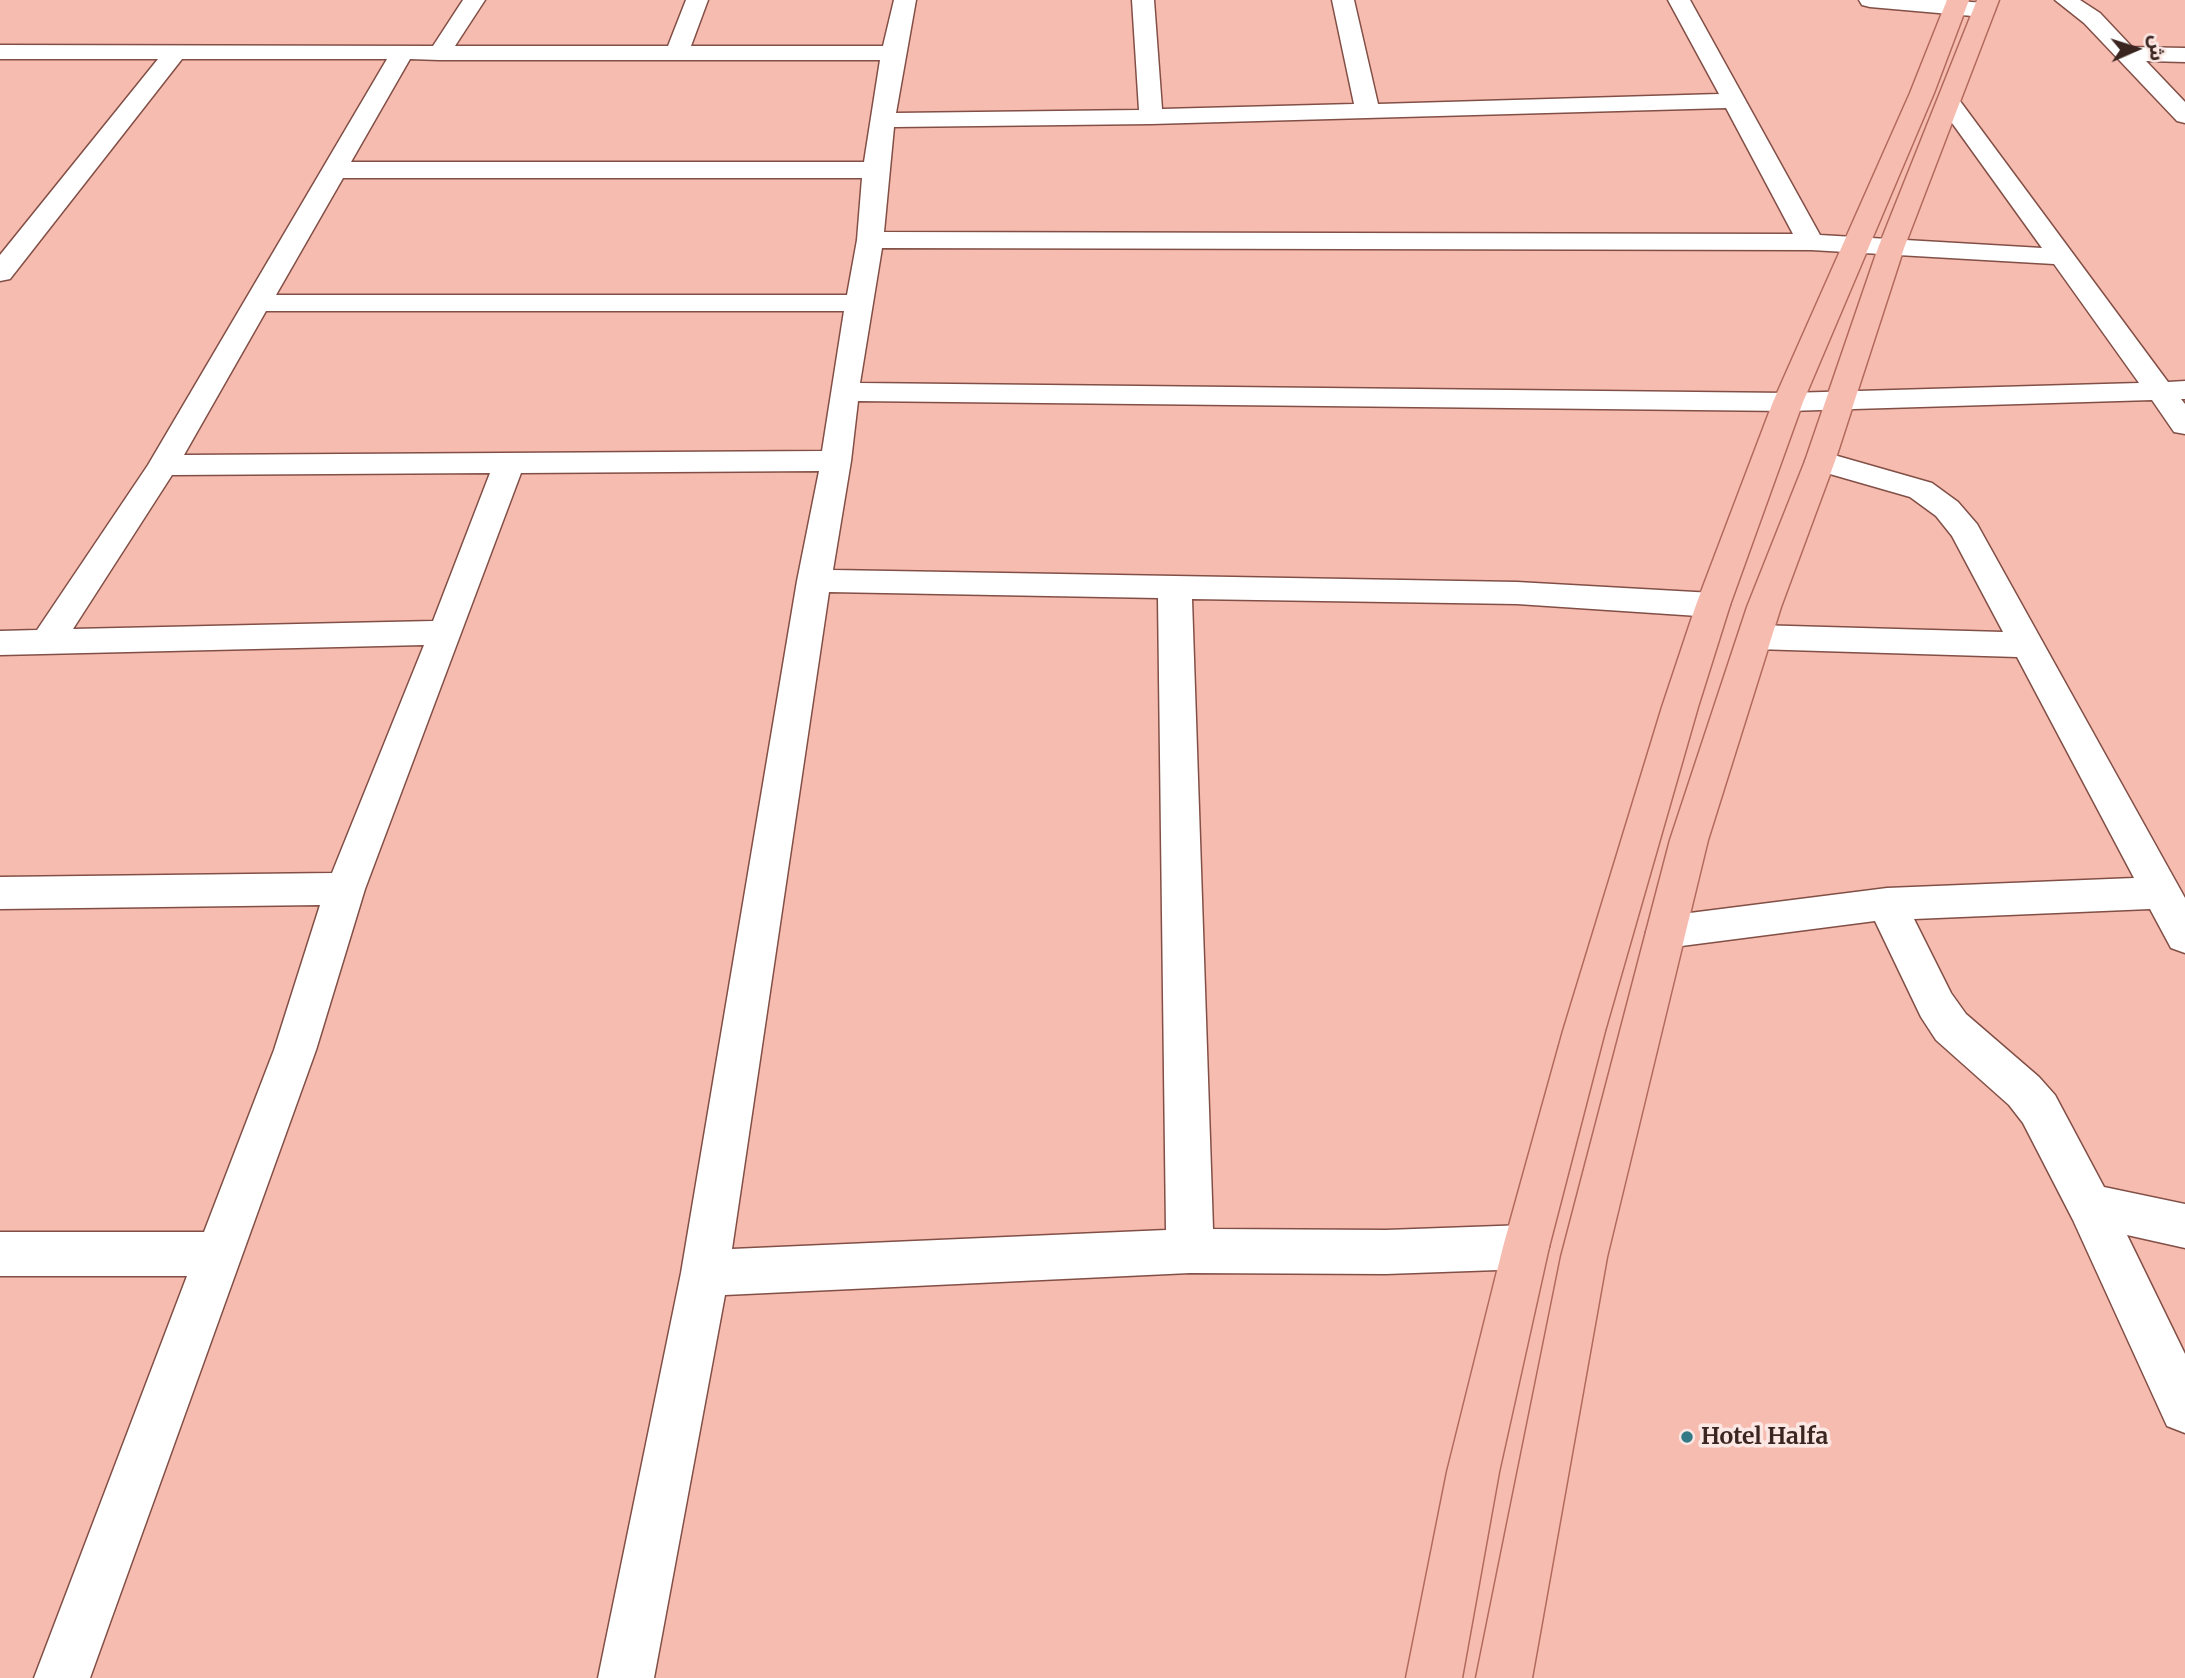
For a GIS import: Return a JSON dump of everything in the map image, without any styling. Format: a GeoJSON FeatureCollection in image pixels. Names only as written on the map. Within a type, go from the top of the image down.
{"type":"FeatureCollection","features":[{"type":"Feature","properties":{"kind":"main road"},"geometry":{"type":"LineString","coordinates":[[1434,1678],[1474,1472],[1526,1247],[1618,916],[1713,605],[1788,402],[1949,102],[1971,4]]}},
{"type":"Feature","properties":{"kind":"main road"},"geometry":{"type":"LineString","coordinates":[[1504,1678],[1584,1256],[1689,840],[1755,637],[1820,461],[1839,401],[1873,246],[1922,93],[1971,4]]}},
{"type":"Feature","properties":{"kind":"street"},"geometry":{"type":"LineString","coordinates":[[439,53],[474,0]]}},
{"type":"Feature","properties":{"kind":"street"},"geometry":{"type":"LineString","coordinates":[[677,52],[696,0]]}},
{"type":"Feature","properties":{"kind":"street"},"geometry":{"type":"LineString","coordinates":[[626,1678],[705,1273],[814,581],[836,461],[844,392],[870,240],[875,170],[893,54],[905,0]]}},
{"type":"Feature","properties":{"kind":"street"},"geometry":{"type":"LineString","coordinates":[[1143,0],[1151,117]]}},
{"type":"Feature","properties":{"kind":"street"},"geometry":{"type":"LineString","coordinates":[[1343,0],[1368,112]]}},
{"type":"Feature","properties":{"kind":"street"},"geometry":{"type":"LineString","coordinates":[[1679,0],[1811,242]]}},
{"type":"Feature","properties":{"kind":"street"},"geometry":{"type":"LineString","coordinates":[[1870,0],[1971,4]]}},
{"type":"Feature","properties":{"kind":"street"},"geometry":{"type":"LineString","coordinates":[[2066,0],[2092,18],[2185,116]]}},
{"type":"Feature","properties":{"kind":"street"},"geometry":{"type":"LineString","coordinates":[[0,52],[893,54]]}},
{"type":"Feature","properties":{"kind":"street"},"geometry":{"type":"LineString","coordinates":[[0,273],[9,251],[174,54]]}},
{"type":"Feature","properties":{"kind":"street"},"geometry":{"type":"LineString","coordinates":[[48,641],[163,465],[402,54]]}},
{"type":"Feature","properties":{"kind":"street"},"geometry":{"type":"LineString","coordinates":[[2127,54],[2185,55]]}},
{"type":"Feature","properties":{"kind":"street"},"geometry":{"type":"LineString","coordinates":[[883,120],[1151,117],[1734,101]]}},
{"type":"Feature","properties":{"kind":"street"},"geometry":{"type":"LineString","coordinates":[[1949,102],[2064,257],[2172,390],[2185,425]]}},
{"type":"Feature","properties":{"kind":"street"},"geometry":{"type":"LineString","coordinates":[[335,170],[875,170]]}},
{"type":"Feature","properties":{"kind":"street"},"geometry":{"type":"LineString","coordinates":[[870,240],[1811,242],[2064,257]]}},
{"type":"Feature","properties":{"kind":"street"},"geometry":{"type":"LineString","coordinates":[[259,303],[860,303]]}},
{"type":"Feature","properties":{"kind":"street"},"geometry":{"type":"LineString","coordinates":[[844,392],[1788,402],[2172,390]]}},
{"type":"Feature","properties":{"kind":"street"},"geometry":{"type":"LineString","coordinates":[[163,465],[836,461]]}},
{"type":"Feature","properties":{"kind":"street"},"geometry":{"type":"LineString","coordinates":[[1820,461],[1921,489],[1947,509],[1966,531],[2185,936]]}},
{"type":"Feature","properties":{"kind":"street"},"geometry":{"type":"LineString","coordinates":[[62,1678],[217,1254],[295,1050],[345,889],[509,464]]}},
{"type":"Feature","properties":{"kind":"street"},"geometry":{"type":"LineString","coordinates":[[814,581],[1517,593],[1713,605]]}},
{"type":"Feature","properties":{"kind":"street"},"geometry":{"type":"LineString","coordinates":[[1175,587],[1190,1251]]}},
{"type":"Feature","properties":{"kind":"street"},"geometry":{"type":"LineString","coordinates":[[0,643],[446,633]]}},
{"type":"Feature","properties":{"kind":"street"},"geometry":{"type":"LineString","coordinates":[[1755,637],[2027,645]]}},
{"type":"Feature","properties":{"kind":"street"},"geometry":{"type":"LineString","coordinates":[[0,893],[345,889]]}},
{"type":"Feature","properties":{"kind":"street"},"geometry":{"type":"LineString","coordinates":[[1666,932],[1887,904],[2160,894]]}},
{"type":"Feature","properties":{"kind":"street"},"geometry":{"type":"LineString","coordinates":[[1887,904],[1937,1005],[1951,1027],[2024,1091],[2039,1109],[2089,1205],[2185,1408]]}},
{"type":"Feature","properties":{"kind":"street"},"geometry":{"type":"LineString","coordinates":[[2089,1205],[2185,1226]]}},
{"type":"Feature","properties":{"kind":"street"},"geometry":{"type":"LineString","coordinates":[[705,1273],[1190,1251],[1386,1252],[1526,1247]]}},
{"type":"Feature","properties":{"kind":"street"},"geometry":{"type":"LineString","coordinates":[[0,1254],[217,1254]]}},
{"type":"Feature","properties":{"kind":"place","name":"Hotel Halfa"},"geometry":{"type":"Point","coordinates":[1687,1437]}}]}
